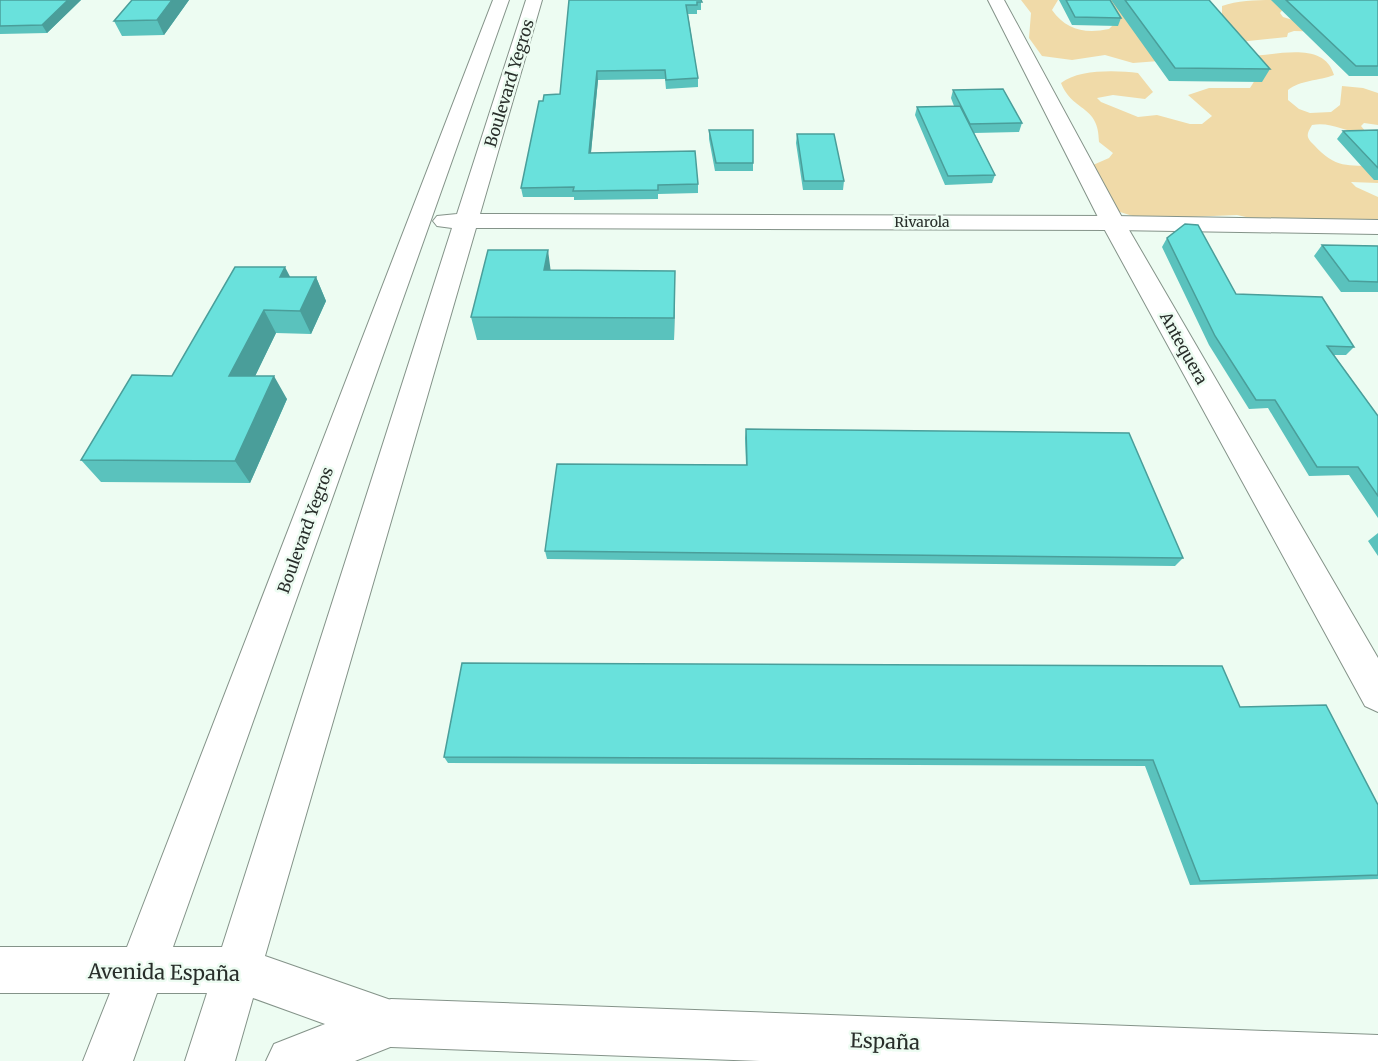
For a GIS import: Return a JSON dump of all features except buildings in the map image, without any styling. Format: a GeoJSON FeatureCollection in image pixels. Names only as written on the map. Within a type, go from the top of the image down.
{"type":"FeatureCollection","features":[{"type":"Feature","properties":{"kind":"street","name":"Boulevard Yegros"},"geometry":{"type":"LineString","coordinates":[[108,1061],[501,0]]}},
{"type":"Feature","properties":{"kind":"street","name":"Boulevard Yegros"},"geometry":{"type":"LineString","coordinates":[[210,1061],[534,0]]}},
{"type":"Feature","properties":{"kind":"street","name":"Antequera"},"geometry":{"type":"LineString","coordinates":[[996,0],[1113,223],[1378,694]]}},
{"type":"Feature","properties":{"kind":"street","name":"Rivarola"},"geometry":{"type":"LineString","coordinates":[[419,221],[1113,223],[1378,227]]}},
{"type":"Feature","properties":{"kind":"street","name":"Avenida España"},"geometry":{"type":"LineString","coordinates":[[0,970],[238,970],[391,1023]]}},
{"type":"Feature","properties":{"kind":"street","name":"España"},"geometry":{"type":"LineString","coordinates":[[391,1023],[1378,1060]]}},
{"type":"Feature","properties":{"kind":"street"},"geometry":{"type":"LineString","coordinates":[[291,1061],[391,1023]]}},
{"type":"Feature","properties":{"kind":"shaded area"},"geometry":{"type":"Polygon","coordinates":[[[1021,0],[1058,0],[1052,10],[1057,17],[1077,29],[1092,31],[1109,29],[1115,23],[1117,11],[1108,0],[1160,0],[1219,18],[1222,14],[1222,6],[1242,1],[1278,0],[1285,7],[1280,13],[1283,17],[1332,32],[1294,31],[1288,33],[1287,37],[1239,42],[1249,56],[1297,52],[1320,57],[1329,64],[1334,75],[1298,84],[1288,90],[1288,100],[1299,109],[1310,113],[1331,112],[1340,105],[1342,86],[1363,88],[1378,93],[1378,125],[1364,123],[1361,126],[1366,132],[1359,132],[1326,125],[1312,125],[1308,138],[1322,153],[1336,162],[1378,166],[1378,183],[1351,182],[1356,187],[1378,197],[1378,227],[1264,221],[1237,215],[1142,219],[1117,211],[1093,165],[1109,158],[1113,153],[1099,142],[1095,121],[1072,100],[1061,83],[1068,78],[1087,73],[1120,71],[1138,73],[1153,92],[1145,99],[1113,95],[1097,98],[1101,102],[1138,117],[1157,115],[1190,124],[1202,124],[1212,116],[1188,95],[1209,88],[1250,88],[1255,80],[1159,61],[1133,63],[1105,55],[1072,60],[1042,56],[1029,38],[1031,13],[1021,0]]]}}]}
